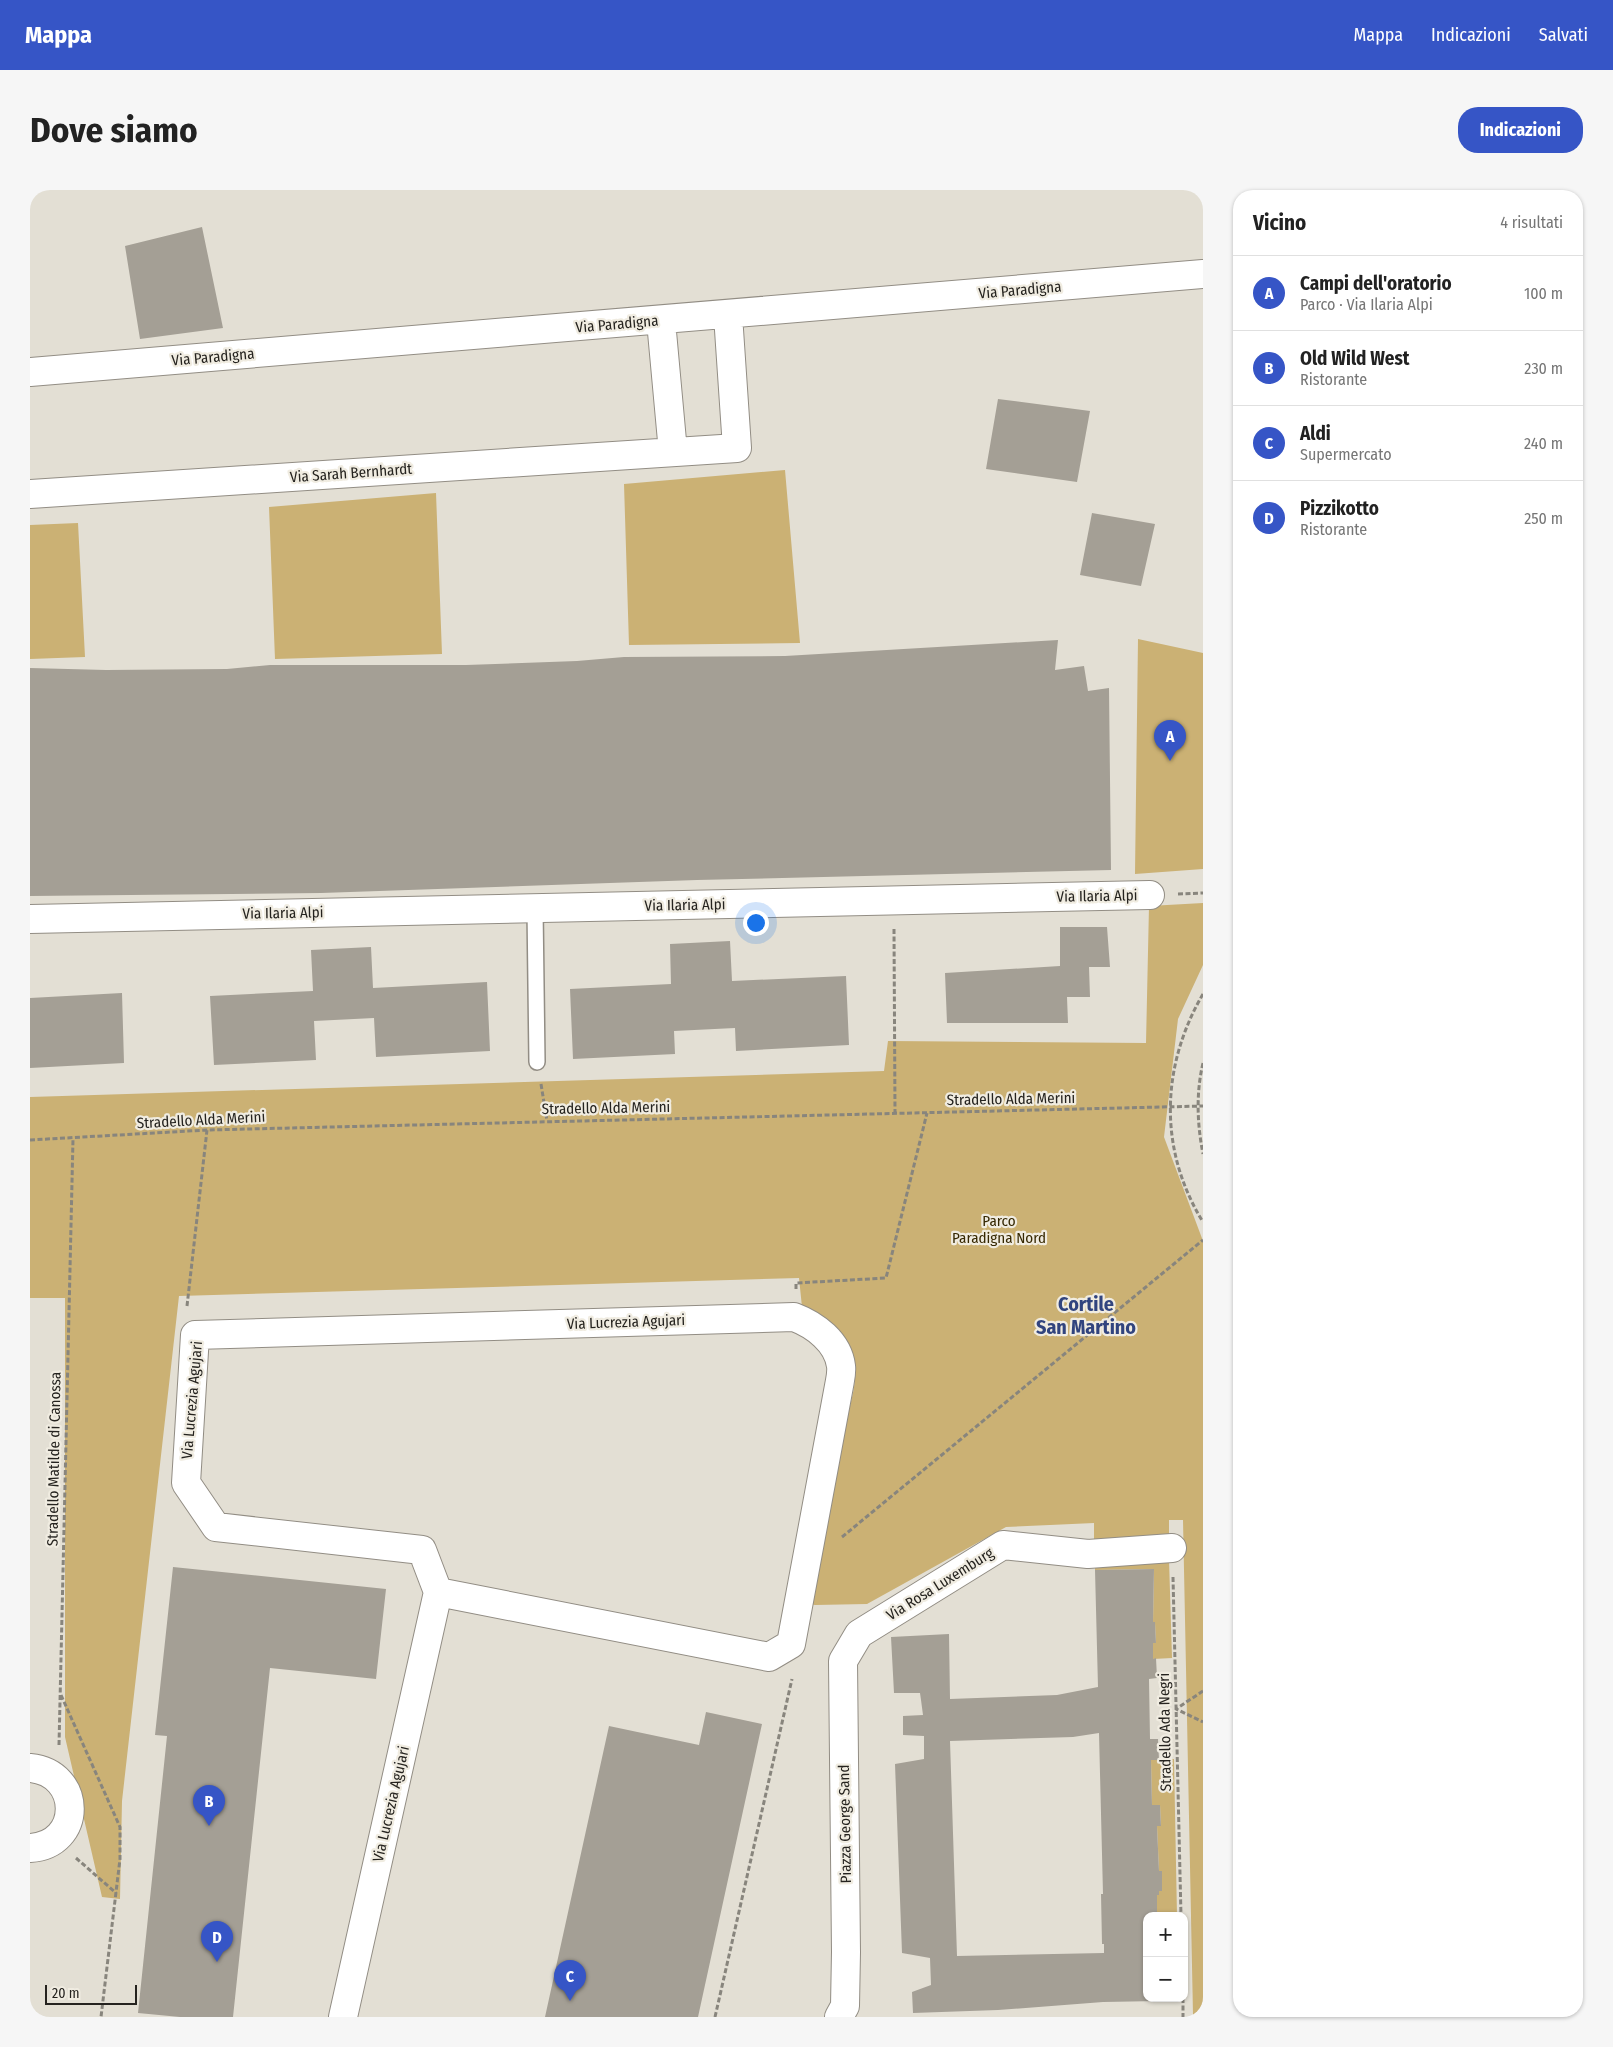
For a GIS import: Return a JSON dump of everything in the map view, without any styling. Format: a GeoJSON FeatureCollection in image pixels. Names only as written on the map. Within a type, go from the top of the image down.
{"type":"FeatureCollection","features":[{"type":"Feature","properties":{"kind":"street","name":"Via Paradigna"},"geometry":{"type":"LineString","coordinates":[[30,372],[661,321],[1203,274]]}},
{"type":"Feature","properties":{"kind":"street","name":"Via Sarah Bernhardt"},"geometry":{"type":"LineString","coordinates":[[30,494],[737,448],[728,315]]}},
{"type":"Feature","properties":{"kind":"street"},"geometry":{"type":"LineString","coordinates":[[661,321],[673,452]]}},
{"type":"Feature","properties":{"kind":"street","name":"Via Ilaria Alpi"},"geometry":{"type":"LineString","coordinates":[[30,919],[1150,895]]}},
{"type":"Feature","properties":{"kind":"street","name":"Via Lucrezia Agujari"},"geometry":{"type":"LineString","coordinates":[[343,2017],[438,1592],[422,1550],[216,1527],[186,1483],[196,1335],[794,1317],[810,1323],[824,1334],[836,1350],[841,1367],[839,1386],[791,1644],[769,1657],[438,1592]]}},
{"type":"Feature","properties":{"kind":"street","name":"Via Rosa Luxemburg"},"geometry":{"type":"LineString","coordinates":[[859,1634],[1003,1545],[1088,1554],[1172,1548]]}},
{"type":"Feature","properties":{"kind":"street","name":"Piazza George Sand"},"geometry":{"type":"LineString","coordinates":[[839,2017],[845,2006],[846,1952],[843,1661],[859,1634]]}},
{"type":"Feature","properties":{"kind":"street"},"geometry":{"type":"LineString","coordinates":[[30,1768],[41,1769],[54,1775],[64,1786],[70,1799],[68,1821],[61,1834],[40,1848],[30,1848]]}},
{"type":"Feature","properties":{"kind":"lane"},"geometry":{"type":"LineString","coordinates":[[536,908],[537,1062]]}},
{"type":"Feature","properties":{"kind":"path"},"geometry":{"type":"LineString","coordinates":[[894,901],[895,1112]]}},
{"type":"Feature","properties":{"kind":"path"},"geometry":{"type":"LineString","coordinates":[[1203,994],[1189,1020],[1178,1050],[1172,1081],[1170,1106],[1173,1144],[1181,1175],[1203,1222]]}},
{"type":"Feature","properties":{"kind":"path"},"geometry":{"type":"LineString","coordinates":[[537,1062],[547,1121]]}},
{"type":"Feature","properties":{"kind":"path"},"geometry":{"type":"LineString","coordinates":[[1203,1063],[1198,1094],[1198,1124],[1203,1154]]}},
{"type":"Feature","properties":{"kind":"path","name":"Stradello Alda Merini"},"geometry":{"type":"LineString","coordinates":[[30,1140],[207,1130],[1203,1106]]}},
{"type":"Feature","properties":{"kind":"path"},"geometry":{"type":"LineString","coordinates":[[794,1317],[796,1283],[886,1278],[927,1112]]}},
{"type":"Feature","properties":{"kind":"path"},"geometry":{"type":"LineString","coordinates":[[196,1335],[186,1314],[207,1130]]}},
{"type":"Feature","properties":{"kind":"path","name":"Stradello Matilde di Canossa"},"geometry":{"type":"LineString","coordinates":[[59,1780],[73,1139]]}},
{"type":"Feature","properties":{"kind":"path","name":"Stradello Ada Negri"},"geometry":{"type":"LineString","coordinates":[[1172,1548],[1181,1912]]}},
{"type":"Feature","properties":{"kind":"path"},"geometry":{"type":"LineString","coordinates":[[1176,1709],[1203,1691]]}},
{"type":"Feature","properties":{"kind":"path"},"geometry":{"type":"LineString","coordinates":[[60,1692],[120,1828],[120,1859],[102,2017]]}},
{"type":"Feature","properties":{"kind":"path"},"geometry":{"type":"LineString","coordinates":[[1176,1709],[1203,1722]]}},
{"type":"Feature","properties":{"kind":"path"},"geometry":{"type":"LineString","coordinates":[[55,1839],[116,1893]]}},
{"type":"Feature","properties":{"kind":"path"},"geometry":{"type":"LineString","coordinates":[[1183,2002],[1183,2017]]}},
{"type":"Feature","properties":{"kind":"green space"},"geometry":{"type":"Polygon","coordinates":[[[785,470],[800,643],[629,645],[624,484],[785,470]]]}},
{"type":"Feature","properties":{"kind":"green space"},"geometry":{"type":"Polygon","coordinates":[[[436,493],[442,654],[275,659],[269,507],[436,493]]]}},
{"type":"Feature","properties":{"kind":"green space"},"geometry":{"type":"Polygon","coordinates":[[[78,523],[85,657],[30,659],[30,525],[78,523]]]}},
{"type":"Feature","properties":{"kind":"green space"},"geometry":{"type":"Polygon","coordinates":[[[1138,639],[1203,653],[1203,869],[1135,874],[1138,639]]]}},
{"type":"Feature","properties":{"kind":"green space","name":"Parco Paradigna Nord"},"geometry":{"type":"Polygon","coordinates":[[[1203,903],[1203,965],[1178,1019],[1164,1137],[1203,1241],[1203,2015],[1193,2015],[1183,1520],[1169,1520],[1169,1542],[1094,1544],[1094,1523],[1006,1527],[867,1604],[815,1605],[804,1603],[853,1393],[855,1363],[852,1351],[839,1330],[829,1321],[802,1307],[799,1278],[179,1296],[122,1801],[120,1899],[102,1897],[65,1737],[65,1298],[30,1298],[30,1097],[884,1071],[888,1041],[1146,1043],[1149,906],[1203,903]]]}},
{"type":"Feature","properties":{"kind":"green space"},"geometry":{"type":"Polygon","coordinates":[[[1095,1557],[1169,1559],[1172,1658],[1153,1659],[1153,1643],[1156,1643],[1155,1623],[1153,1622],[1154,1569],[1095,1570],[1095,1557]]]}},
{"type":"Feature","properties":{"kind":"green space"},"geometry":{"type":"Polygon","coordinates":[[[1174,1759],[1177,1912],[1157,1912],[1157,1895],[1159,1891],[1162,1891],[1157,1826],[1161,1826],[1160,1805],[1152,1805],[1151,1760],[1174,1759]]]}},
{"type":"Feature","properties":{"kind":"building"},"geometry":{"type":"Polygon","coordinates":[[[202,227],[223,328],[140,339],[125,246],[202,227]]]}},
{"type":"Feature","properties":{"kind":"building"},"geometry":{"type":"Polygon","coordinates":[[[998,399],[1090,411],[1077,482],[986,469],[998,399]]]}},
{"type":"Feature","properties":{"kind":"building"},"geometry":{"type":"Polygon","coordinates":[[[1092,513],[1155,524],[1141,586],[1080,575],[1092,513]]]}},
{"type":"Feature","properties":{"kind":"building"},"geometry":{"type":"Polygon","coordinates":[[[1058,640],[1055,670],[1084,666],[1088,691],[1109,688],[1111,870],[697,880],[321,893],[30,896],[30,668],[106,670],[227,669],[270,665],[466,665],[577,661],[624,657],[785,656],[1058,640]]]}},
{"type":"Feature","properties":{"kind":"building"},"geometry":{"type":"Polygon","coordinates":[[[1060,927],[1107,927],[1110,967],[1089,967],[1090,997],[1067,997],[1068,1023],[947,1023],[945,973],[1060,966],[1060,927]]]}},
{"type":"Feature","properties":{"kind":"building"},"geometry":{"type":"Polygon","coordinates":[[[730,941],[732,981],[846,976],[849,1045],[736,1051],[735,1028],[674,1031],[675,1054],[573,1059],[570,989],[671,984],[670,944],[730,941]]]}},
{"type":"Feature","properties":{"kind":"building"},"geometry":{"type":"Polygon","coordinates":[[[371,947],[373,988],[487,982],[490,1051],[376,1057],[374,1018],[314,1021],[316,1060],[214,1065],[210,996],[313,991],[311,950],[371,947]]]}},
{"type":"Feature","properties":{"kind":"building"},"geometry":{"type":"Polygon","coordinates":[[[122,993],[124,1063],[30,1068],[30,998],[122,993]]]}},
{"type":"Feature","properties":{"kind":"building"},"geometry":{"type":"Polygon","coordinates":[[[173,1567],[386,1589],[376,1679],[270,1668],[233,2017],[180,2017],[138,2013],[167,1736],[155,1735],[173,1567]]]}},
{"type":"Feature","properties":{"kind":"building"},"geometry":{"type":"Polygon","coordinates":[[[1154,1569],[1153,1622],[1155,1622],[1156,1643],[1153,1643],[1153,1659],[1156,1658],[1157,1678],[1149,1679],[1150,1739],[1158,1739],[1159,1760],[1151,1760],[1152,1805],[1160,1805],[1161,1826],[1157,1826],[1159,1871],[1162,1871],[1162,1891],[1159,1891],[1159,1895],[1157,1895],[1157,1912],[1143,1912],[1143,2001],[913,2013],[912,1992],[931,1985],[930,1958],[902,1953],[895,1764],[924,1759],[924,1736],[903,1735],[903,1716],[923,1715],[920,1693],[894,1693],[891,1637],[949,1634],[950,1699],[1057,1695],[1098,1687],[1095,1570],[1154,1569]],[[1099,1733],[1073,1737],[950,1741],[957,1956],[1104,1953],[1104,1944],[1102,1944],[1101,1894],[1103,1894],[1099,1733]]]}},
{"type":"Feature","properties":{"kind":"building"},"geometry":{"type":"Polygon","coordinates":[[[706,1712],[762,1724],[698,2017],[545,2017],[609,1726],[699,1745],[706,1712]]]}},
{"type":"Feature","properties":{"kind":"place","name":"Campi dell'oratorio"},"geometry":{"type":"Point","coordinates":[1170,761]}},
{"type":"Feature","properties":{"kind":"place","name":"Old Wild West"},"geometry":{"type":"Point","coordinates":[209,1826]}},
{"type":"Feature","properties":{"kind":"place","name":"Pizzikotto"},"geometry":{"type":"Point","coordinates":[217,1962]}},
{"type":"Feature","properties":{"kind":"place","name":"Aldi"},"geometry":{"type":"Point","coordinates":[570,2001]}},
{"type":"Feature","properties":{"kind":"district","name":"Cortile San Martino"},"geometry":{"type":"Point","coordinates":[1086,1316]}}]}
